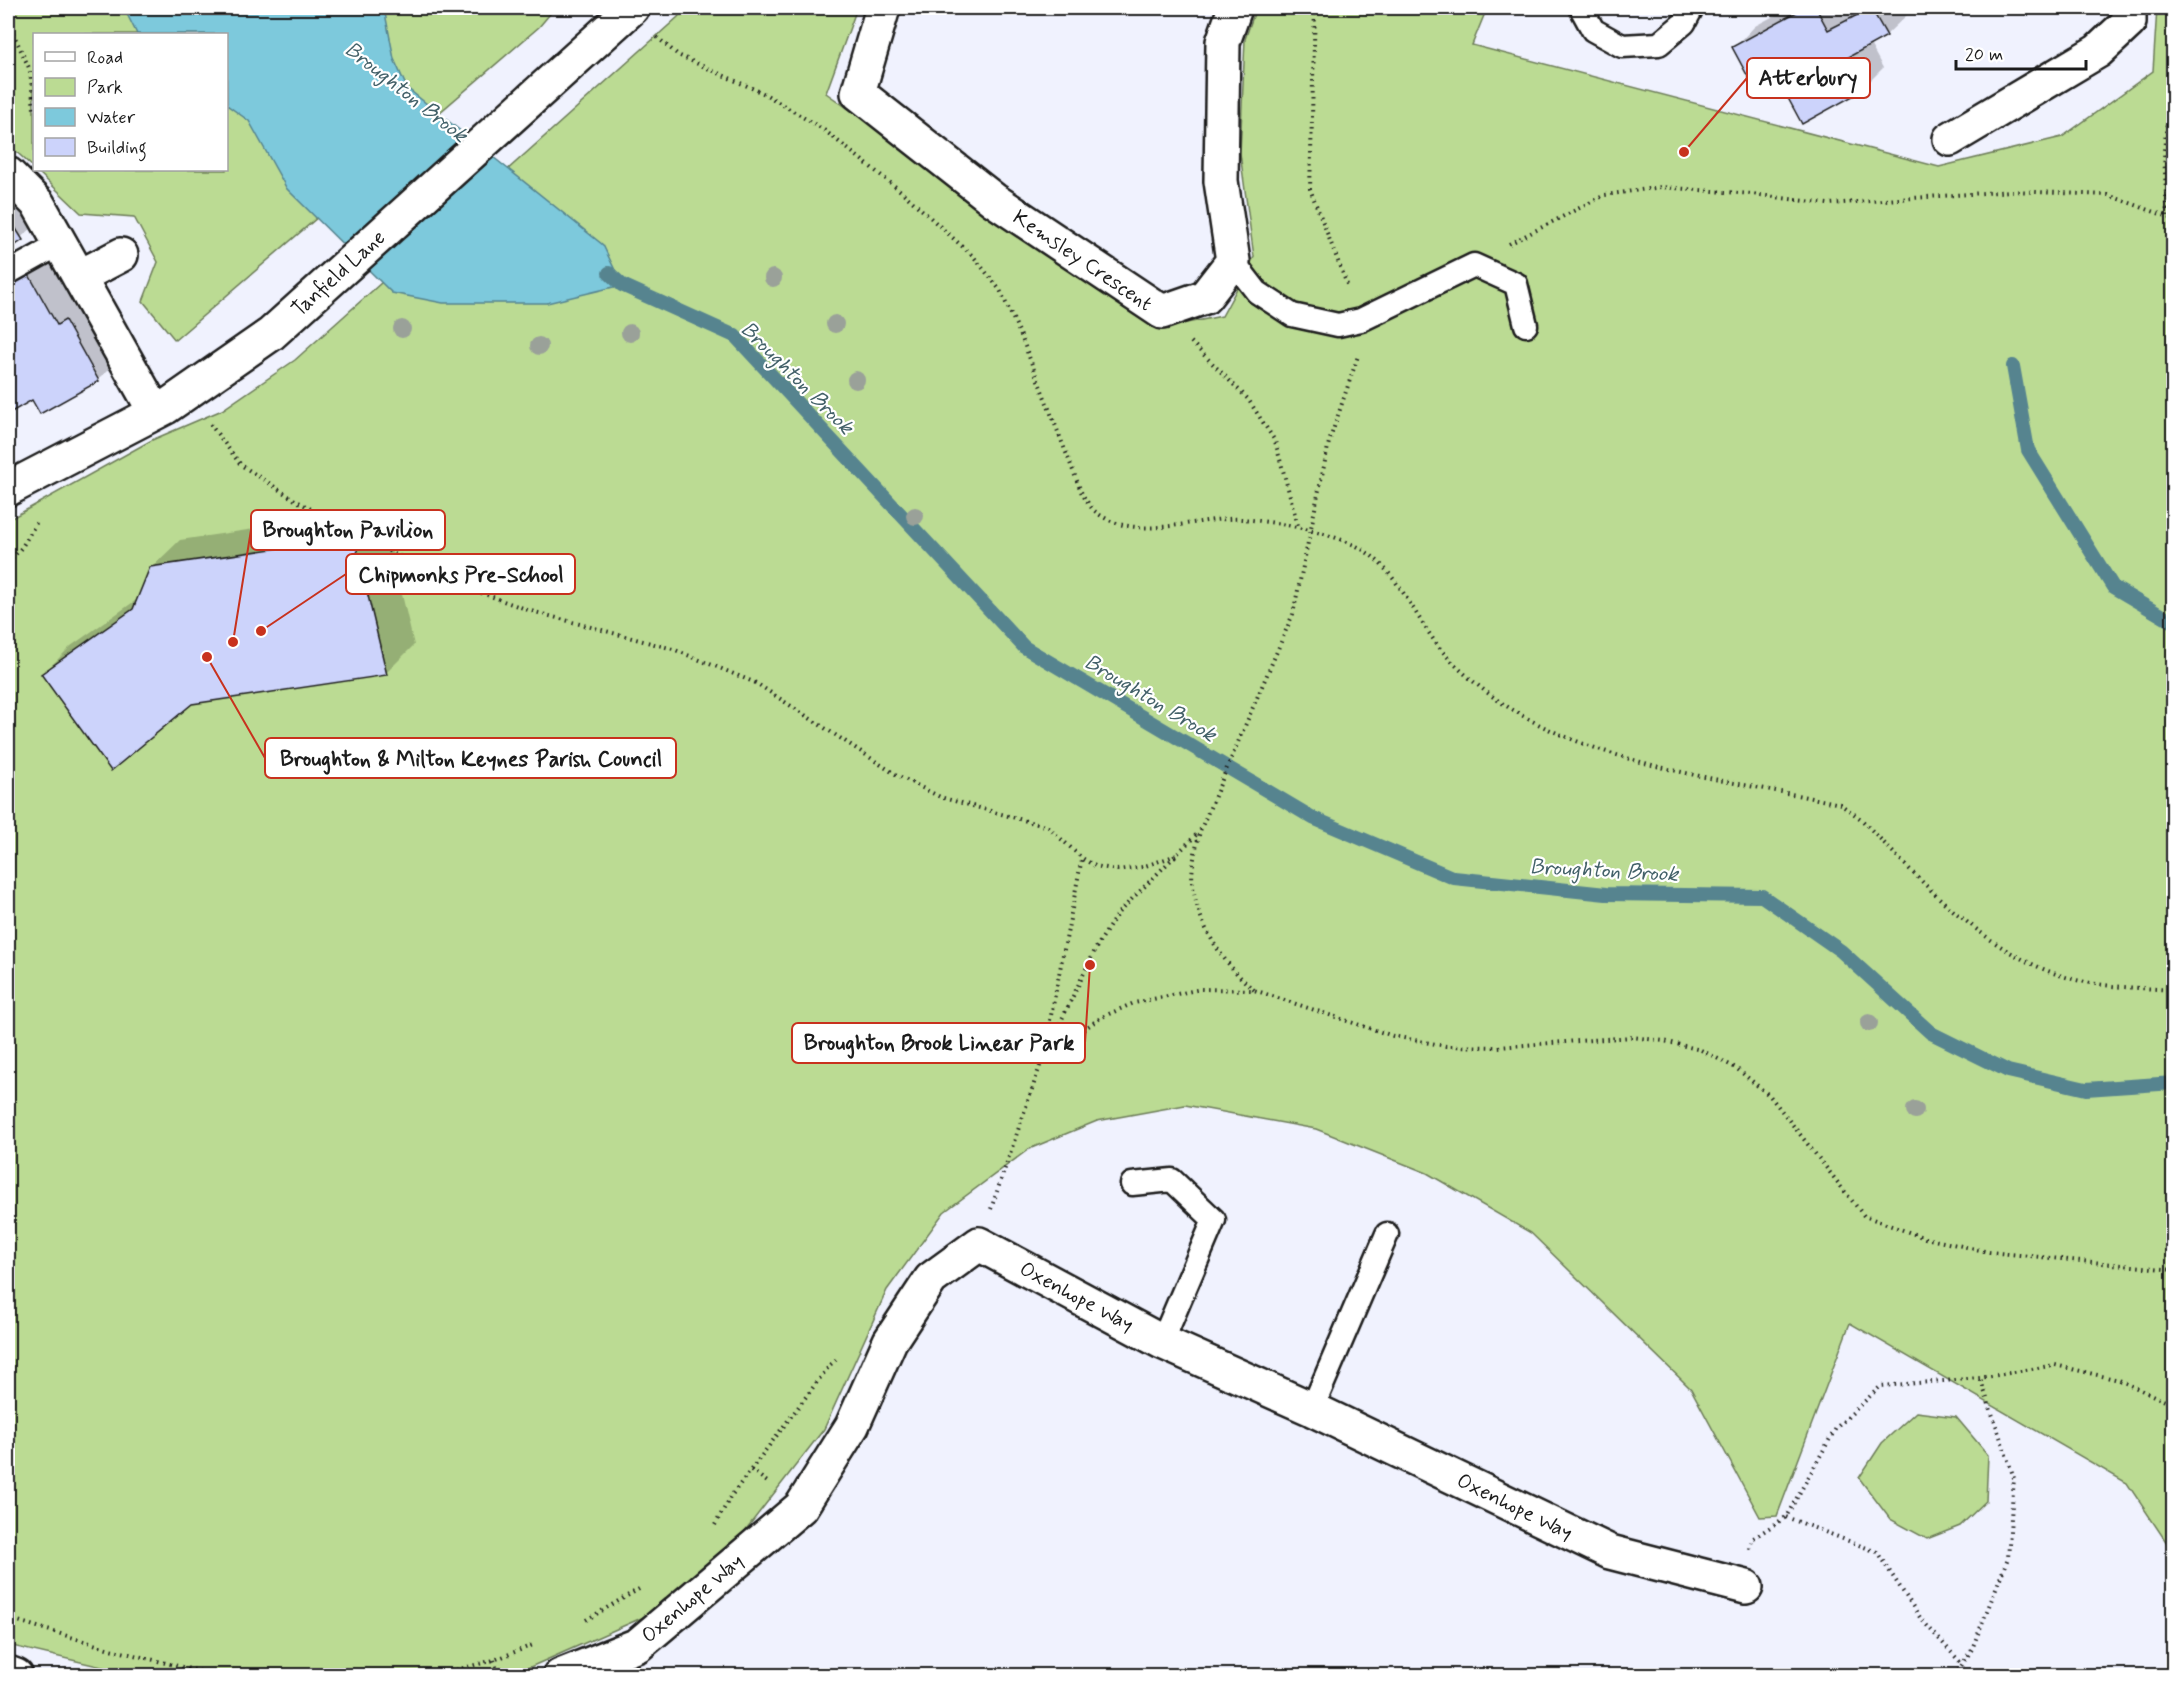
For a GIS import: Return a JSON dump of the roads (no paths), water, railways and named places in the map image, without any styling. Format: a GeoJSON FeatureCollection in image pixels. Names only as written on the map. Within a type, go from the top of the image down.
{"type":"FeatureCollection","features":[{"type":"Feature","properties":{"kind":"street","name":"Kemsley Crescent"},"geometry":{"type":"LineString","coordinates":[[883,8],[858,93],[994,200],[1162,312],[1205,297],[1233,261]]}},
{"type":"Feature","properties":{"kind":"street"},"geometry":{"type":"LineString","coordinates":[[1233,261],[1221,181],[1223,42],[1235,8]]}},
{"type":"Feature","properties":{"kind":"street"},"geometry":{"type":"LineString","coordinates":[[1950,140],[2098,51],[2129,22],[2129,8]]}},
{"type":"Feature","properties":{"kind":"street","name":"Tanfield Lane"},"geometry":{"type":"LineString","coordinates":[[8,489],[155,412],[271,334],[630,10]]}},
{"type":"Feature","properties":{"kind":"street"},"geometry":{"type":"LineString","coordinates":[[8,174],[38,204],[155,412]]}},
{"type":"Feature","properties":{"kind":"street"},"geometry":{"type":"LineString","coordinates":[[79,278],[121,255]]}},
{"type":"Feature","properties":{"kind":"street","name":"Oxenhope Way"},"geometry":{"type":"LineString","coordinates":[[570,1674],[638,1645],[801,1507],[852,1426],[890,1341],[932,1279],[979,1244],[1162,1342],[1312,1409],[1610,1552],[1746,1587]]}},
{"type":"Feature","properties":{"kind":"street"},"geometry":{"type":"LineString","coordinates":[[8,1673],[16,1676]]}},
{"type":"Feature","properties":{"kind":"lane"},"geometry":{"type":"LineString","coordinates":[[1581,8],[1593,30],[1622,46],[1659,44],[1684,23],[1692,8]]}},
{"type":"Feature","properties":{"kind":"lane"},"geometry":{"type":"LineString","coordinates":[[8,273],[60,244]]}},
{"type":"Feature","properties":{"kind":"lane"},"geometry":{"type":"LineString","coordinates":[[1233,261],[1257,292],[1292,315],[1338,325],[1361,320],[1474,265],[1516,285],[1526,325]]}},
{"type":"Feature","properties":{"kind":"lane"},"geometry":{"type":"LineString","coordinates":[[1132,1184],[1172,1180],[1214,1220],[1162,1342]]}},
{"type":"Feature","properties":{"kind":"lane"},"geometry":{"type":"LineString","coordinates":[[1312,1409],[1387,1234]]}},
{"type":"Feature","properties":{"kind":"water"},"geometry":{"type":"Polygon","coordinates":[[[124,8],[384,8],[394,59],[407,88],[603,245],[622,285],[547,303],[443,303],[392,293],[287,189],[249,121],[228,106],[228,33],[136,33],[124,8]]]}},
{"type":"Feature","properties":{"kind":"waterway","name":"Broughton Brook"},"geometry":{"type":"LineString","coordinates":[[609,273],[622,285],[735,336],[1024,647],[1313,818],[1454,878],[1606,894],[1762,896],[1841,951],[1931,1033],[2008,1071],[2086,1089],[2174,1083]]}},
{"type":"Feature","properties":{"kind":"waterway"},"geometry":{"type":"LineString","coordinates":[[2013,366],[2028,450],[2113,587],[2174,623]]}},
{"type":"Feature","properties":{"kind":"place","name":"Atterbury"},"geometry":{"type":"Point","coordinates":[1684,152]}},
{"type":"Feature","properties":{"kind":"place","name":"Chipmonks Pre-School"},"geometry":{"type":"Point","coordinates":[261,631]}},
{"type":"Feature","properties":{"kind":"place","name":"Broughton Pavilion"},"geometry":{"type":"Point","coordinates":[233,642]}},
{"type":"Feature","properties":{"kind":"place","name":"Broughton & Milton Keynes Parish Council"},"geometry":{"type":"Point","coordinates":[207,657]}},
{"type":"Feature","properties":{"kind":"place","name":"Broughton Brook Linear Park"},"geometry":{"type":"Point","coordinates":[1090,965]}}]}
